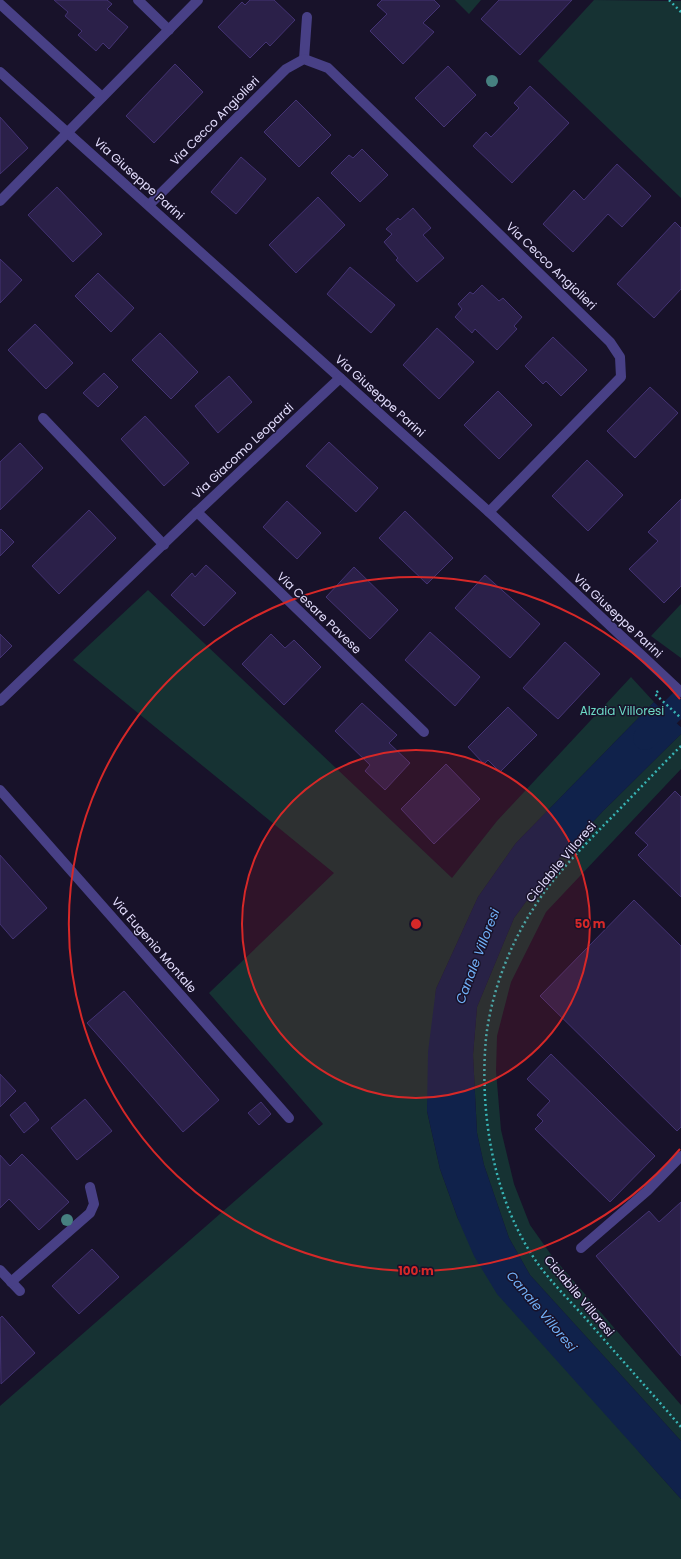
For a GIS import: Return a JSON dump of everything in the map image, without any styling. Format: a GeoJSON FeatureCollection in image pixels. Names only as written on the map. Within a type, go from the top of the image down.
{"type":"FeatureCollection","features":[{"type":"Feature","properties":{"kind":"street"},"geometry":{"type":"LineString","coordinates":[[138,0],[169,30]]}},
{"type":"Feature","properties":{"kind":"street"},"geometry":{"type":"LineString","coordinates":[[0,201],[198,0]]}},
{"type":"Feature","properties":{"kind":"street"},"geometry":{"type":"LineString","coordinates":[[0,4],[102,97]]}},
{"type":"Feature","properties":{"kind":"street"},"geometry":{"type":"LineString","coordinates":[[304,59],[307,17]]}},
{"type":"Feature","properties":{"kind":"street","name":"Via Cecco Angiolieri"},"geometry":{"type":"LineString","coordinates":[[148,205],[286,69],[304,59],[328,68],[610,342],[620,357],[621,377],[489,512]]}},
{"type":"Feature","properties":{"kind":"street","name":"Via Giuseppe Parini"},"geometry":{"type":"LineString","coordinates":[[0,72],[489,512],[681,692]]}},
{"type":"Feature","properties":{"kind":"street","name":"Via Giacomo Leopardi"},"geometry":{"type":"LineString","coordinates":[[0,701],[197,512],[340,378]]}},
{"type":"Feature","properties":{"kind":"street"},"geometry":{"type":"LineString","coordinates":[[43,418],[164,545]]}},
{"type":"Feature","properties":{"kind":"street","name":"Via Cesare Pavese"},"geometry":{"type":"LineString","coordinates":[[197,512],[424,732]]}},
{"type":"Feature","properties":{"kind":"street","name":"Via Eugenio Montale"},"geometry":{"type":"LineString","coordinates":[[0,790],[289,1118]]}},
{"type":"Feature","properties":{"kind":"street"},"geometry":{"type":"LineString","coordinates":[[581,1248],[647,1191],[681,1156]]}},
{"type":"Feature","properties":{"kind":"street"},"geometry":{"type":"LineString","coordinates":[[11,1282],[90,1213],[94,1204],[90,1188]]}},
{"type":"Feature","properties":{"kind":"street"},"geometry":{"type":"LineString","coordinates":[[0,1270],[20,1291]]}},
{"type":"Feature","properties":{"kind":"path"},"geometry":{"type":"LineString","coordinates":[[669,0],[681,12]]}},
{"type":"Feature","properties":{"kind":"path"},"geometry":{"type":"LineString","coordinates":[[658,697],[681,718]]}},
{"type":"Feature","properties":{"kind":"path","name":"Ciclabile Villoresi"},"geometry":{"type":"LineString","coordinates":[[681,746],[578,853],[533,908],[509,956],[492,1008],[486,1038],[485,1090],[487,1124],[494,1161],[505,1198],[520,1234],[541,1267],[681,1427]]}},
{"type":"Feature","properties":{"kind":"green space"},"geometry":{"type":"Polygon","coordinates":[[[455,0],[481,0],[469,14],[455,0]]]}},
{"type":"Feature","properties":{"kind":"green space"},"geometry":{"type":"Polygon","coordinates":[[[594,0],[681,1],[681,198],[538,61],[594,0]]]}},
{"type":"Feature","properties":{"kind":"green space","name":"Alzaia Villoresi"},"geometry":{"type":"Polygon","coordinates":[[[148,590],[452,878],[497,821],[631,677],[654,702],[516,843],[478,897],[436,989],[427,1111],[440,1169],[458,1219],[640,1453],[681,1499],[681,1559],[0,1559],[0,1406],[323,1124],[209,993],[334,873],[73,660],[148,590]]]}},
{"type":"Feature","properties":{"kind":"green space"},"geometry":{"type":"Polygon","coordinates":[[[681,604],[681,658],[651,636],[681,604]]]}},
{"type":"Feature","properties":{"kind":"green space"},"geometry":{"type":"Polygon","coordinates":[[[681,734],[681,769],[546,912],[511,982],[497,1036],[496,1071],[501,1130],[514,1184],[530,1225],[552,1256],[681,1405],[681,1441],[530,1275],[509,1238],[484,1165],[477,1133],[473,1055],[477,1007],[514,918],[552,866],[603,811],[681,734]]]}},
{"type":"Feature","properties":{"kind":"water"},"geometry":{"type":"Polygon","coordinates":[[[654,702],[681,727],[681,734],[603,811],[552,866],[514,918],[477,1007],[473,1055],[477,1133],[484,1165],[509,1238],[530,1275],[681,1441],[681,1499],[497,1294],[474,1256],[458,1219],[440,1169],[427,1111],[428,1052],[436,989],[478,897],[516,843],[654,702]]]}},
{"type":"Feature","properties":{"kind":"pier"},"geometry":{"type":"Polygon","coordinates":[[[655,700],[681,724],[681,727],[654,702],[655,700]]]}},
{"type":"Feature","properties":{"kind":"building"},"geometry":{"type":"Polygon","coordinates":[[[54,0],[107,0],[112,4],[107,9],[128,27],[109,49],[103,43],[96,51],[78,35],[82,31],[65,16],[68,12],[54,0]]]}},
{"type":"Feature","properties":{"kind":"building"},"geometry":{"type":"Polygon","coordinates":[[[250,0],[274,0],[295,20],[270,46],[266,42],[250,58],[218,27],[242,2],[245,5],[250,0]]]}},
{"type":"Feature","properties":{"kind":"building"},"geometry":{"type":"Polygon","coordinates":[[[382,0],[434,0],[440,6],[423,23],[434,32],[403,64],[370,31],[387,14],[377,5],[382,0]]]}},
{"type":"Feature","properties":{"kind":"building"},"geometry":{"type":"Polygon","coordinates":[[[499,0],[572,0],[520,55],[481,19],[499,0]]]}},
{"type":"Feature","properties":{"kind":"building"},"geometry":{"type":"Polygon","coordinates":[[[175,64],[203,92],[154,143],[126,116],[175,64]]]}},
{"type":"Feature","properties":{"kind":"building"},"geometry":{"type":"Polygon","coordinates":[[[448,66],[476,95],[444,127],[415,98],[448,66]]]}},
{"type":"Feature","properties":{"kind":"building"},"geometry":{"type":"Polygon","coordinates":[[[530,86],[569,123],[512,183],[473,146],[486,132],[491,137],[519,108],[514,103],[530,86]]]}},
{"type":"Feature","properties":{"kind":"building"},"geometry":{"type":"Polygon","coordinates":[[[296,100],[331,135],[299,167],[264,132],[296,100]]]}},
{"type":"Feature","properties":{"kind":"building"},"geometry":{"type":"Polygon","coordinates":[[[0,117],[28,148],[0,174],[0,117]]]}},
{"type":"Feature","properties":{"kind":"building"},"geometry":{"type":"Polygon","coordinates":[[[362,149],[388,175],[360,202],[331,173],[349,155],[353,158],[362,149]]]}},
{"type":"Feature","properties":{"kind":"building"},"geometry":{"type":"Polygon","coordinates":[[[241,157],[266,179],[236,214],[211,192],[241,157]]]}},
{"type":"Feature","properties":{"kind":"building"},"geometry":{"type":"Polygon","coordinates":[[[617,164],[651,196],[622,227],[608,214],[573,252],[543,224],[574,190],[584,200],[617,164]]]}},
{"type":"Feature","properties":{"kind":"building"},"geometry":{"type":"Polygon","coordinates":[[[57,187],[102,234],[73,262],[28,215],[57,187]]]}},
{"type":"Feature","properties":{"kind":"building"},"geometry":{"type":"Polygon","coordinates":[[[318,197],[345,225],[296,273],[269,245],[318,197]]]}},
{"type":"Feature","properties":{"kind":"building"},"geometry":{"type":"Polygon","coordinates":[[[413,208],[431,228],[423,235],[444,258],[417,282],[396,260],[398,258],[384,242],[392,234],[386,229],[398,218],[400,220],[413,208]]]}},
{"type":"Feature","properties":{"kind":"building"},"geometry":{"type":"Polygon","coordinates":[[[675,222],[681,228],[681,289],[654,318],[617,284],[675,222]]]}},
{"type":"Feature","properties":{"kind":"building"},"geometry":{"type":"Polygon","coordinates":[[[0,259],[22,280],[0,303],[0,259]]]}},
{"type":"Feature","properties":{"kind":"building"},"geometry":{"type":"Polygon","coordinates":[[[350,267],[395,305],[371,333],[327,294],[350,267]]]}},
{"type":"Feature","properties":{"kind":"building"},"geometry":{"type":"Polygon","coordinates":[[[98,273],[134,308],[111,332],[75,296],[98,273]]]}},
{"type":"Feature","properties":{"kind":"building"},"geometry":{"type":"Polygon","coordinates":[[[482,285],[499,301],[503,298],[522,317],[514,326],[517,329],[497,350],[475,329],[472,333],[455,317],[462,309],[458,304],[470,292],[473,294],[482,285]]]}},
{"type":"Feature","properties":{"kind":"building"},"geometry":{"type":"Polygon","coordinates":[[[35,324],[73,363],[46,389],[8,350],[35,324]]]}},
{"type":"Feature","properties":{"kind":"building"},"geometry":{"type":"Polygon","coordinates":[[[437,328],[474,362],[439,399],[403,365],[437,328]]]}},
{"type":"Feature","properties":{"kind":"building"},"geometry":{"type":"Polygon","coordinates":[[[160,333],[198,372],[171,399],[132,360],[160,333]]]}},
{"type":"Feature","properties":{"kind":"building"},"geometry":{"type":"Polygon","coordinates":[[[553,337],[587,370],[561,396],[546,381],[543,384],[525,366],[553,337]]]}},
{"type":"Feature","properties":{"kind":"building"},"geometry":{"type":"Polygon","coordinates":[[[104,373],[118,387],[98,407],[83,393],[104,373]]]}},
{"type":"Feature","properties":{"kind":"building"},"geometry":{"type":"Polygon","coordinates":[[[229,376],[252,402],[218,433],[195,406],[229,376]]]}},
{"type":"Feature","properties":{"kind":"building"},"geometry":{"type":"Polygon","coordinates":[[[650,387],[678,413],[635,458],[607,431],[650,387]]]}},
{"type":"Feature","properties":{"kind":"building"},"geometry":{"type":"Polygon","coordinates":[[[498,391],[532,425],[499,459],[464,425],[498,391]]]}},
{"type":"Feature","properties":{"kind":"building"},"geometry":{"type":"Polygon","coordinates":[[[145,416],[189,463],[164,486],[121,439],[145,416]]]}},
{"type":"Feature","properties":{"kind":"building"},"geometry":{"type":"Polygon","coordinates":[[[329,442],[378,488],[356,512],[306,466],[329,442]]]}},
{"type":"Feature","properties":{"kind":"building"},"geometry":{"type":"Polygon","coordinates":[[[20,443],[43,468],[0,510],[0,462],[20,443]]]}},
{"type":"Feature","properties":{"kind":"building"},"geometry":{"type":"Polygon","coordinates":[[[587,460],[623,495],[588,531],[552,496],[587,460]]]}},
{"type":"Feature","properties":{"kind":"building"},"geometry":{"type":"Polygon","coordinates":[[[681,499],[681,586],[664,603],[629,569],[658,541],[648,532],[681,499]]]}},
{"type":"Feature","properties":{"kind":"building"},"geometry":{"type":"Polygon","coordinates":[[[287,501],[321,533],[297,559],[263,527],[287,501]]]}},
{"type":"Feature","properties":{"kind":"building"},"geometry":{"type":"Polygon","coordinates":[[[89,510],[116,538],[59,594],[32,566],[89,510]]]}},
{"type":"Feature","properties":{"kind":"building"},"geometry":{"type":"Polygon","coordinates":[[[405,511],[453,558],[427,584],[379,538],[405,511]]]}},
{"type":"Feature","properties":{"kind":"building"},"geometry":{"type":"Polygon","coordinates":[[[1,529],[14,542],[0,556],[0,530],[1,529]]]}},
{"type":"Feature","properties":{"kind":"building"},"geometry":{"type":"Polygon","coordinates":[[[206,565],[236,593],[204,626],[171,595],[192,573],[195,577],[206,565]]]}},
{"type":"Feature","properties":{"kind":"building"},"geometry":{"type":"Polygon","coordinates":[[[354,567],[398,610],[370,639],[326,597],[354,567]]]}},
{"type":"Feature","properties":{"kind":"building"},"geometry":{"type":"Polygon","coordinates":[[[485,575],[540,624],[510,658],[455,608],[485,575]]]}},
{"type":"Feature","properties":{"kind":"building"},"geometry":{"type":"Polygon","coordinates":[[[430,632],[480,677],[455,706],[405,660],[430,632]]]}},
{"type":"Feature","properties":{"kind":"building"},"geometry":{"type":"Polygon","coordinates":[[[0,634],[12,646],[0,658],[0,634]]]}},
{"type":"Feature","properties":{"kind":"building"},"geometry":{"type":"Polygon","coordinates":[[[271,634],[285,648],[294,640],[321,667],[284,705],[242,664],[271,634]]]}},
{"type":"Feature","properties":{"kind":"building"},"geometry":{"type":"Polygon","coordinates":[[[565,642],[600,674],[558,719],[523,688],[565,642]]]}},
{"type":"Feature","properties":{"kind":"building"},"geometry":{"type":"Polygon","coordinates":[[[362,703],[397,735],[389,743],[410,763],[385,790],[365,771],[370,765],[335,731],[362,703]]]}},
{"type":"Feature","properties":{"kind":"building"},"geometry":{"type":"Polygon","coordinates":[[[508,707],[537,735],[500,772],[488,760],[484,764],[468,747],[508,707]]]}},
{"type":"Feature","properties":{"kind":"building"},"geometry":{"type":"Polygon","coordinates":[[[446,764],[480,799],[434,844],[401,809],[446,764]]]}},
{"type":"Feature","properties":{"kind":"building"},"geometry":{"type":"Polygon","coordinates":[[[675,791],[681,797],[681,897],[638,855],[648,845],[635,833],[675,791]]]}},
{"type":"Feature","properties":{"kind":"building"},"geometry":{"type":"Polygon","coordinates":[[[0,855],[47,908],[13,939],[0,924],[0,855]]]}},
{"type":"Feature","properties":{"kind":"building"},"geometry":{"type":"Polygon","coordinates":[[[634,900],[681,946],[681,1127],[677,1131],[540,996],[634,900]]]}},
{"type":"Feature","properties":{"kind":"building"},"geometry":{"type":"Polygon","coordinates":[[[124,991],[219,1100],[183,1132],[87,1023],[124,991]]]}},
{"type":"Feature","properties":{"kind":"building"},"geometry":{"type":"Polygon","coordinates":[[[551,1054],[655,1156],[610,1202],[535,1129],[543,1121],[537,1115],[550,1101],[527,1079],[551,1054]]]}},
{"type":"Feature","properties":{"kind":"building"},"geometry":{"type":"Polygon","coordinates":[[[0,1074],[16,1091],[0,1107],[0,1074]]]}},
{"type":"Feature","properties":{"kind":"building"},"geometry":{"type":"Polygon","coordinates":[[[85,1099],[112,1131],[77,1160],[51,1128],[85,1099]]]}},
{"type":"Feature","properties":{"kind":"building"},"geometry":{"type":"Polygon","coordinates":[[[25,1102],[39,1120],[24,1133],[10,1115],[25,1102]]]}},
{"type":"Feature","properties":{"kind":"building"},"geometry":{"type":"Polygon","coordinates":[[[261,1102],[271,1114],[259,1125],[248,1113],[261,1102]]]}},
{"type":"Feature","properties":{"kind":"building"},"geometry":{"type":"Polygon","coordinates":[[[22,1154],[69,1202],[39,1230],[9,1199],[0,1208],[0,1155],[10,1166],[22,1154]]]}},
{"type":"Feature","properties":{"kind":"building"},"geometry":{"type":"Polygon","coordinates":[[[681,1202],[681,1356],[596,1256],[649,1211],[659,1222],[681,1202]]]}},
{"type":"Feature","properties":{"kind":"building"},"geometry":{"type":"Polygon","coordinates":[[[92,1249],[119,1277],[79,1314],[52,1286],[92,1249]]]}},
{"type":"Feature","properties":{"kind":"building"},"geometry":{"type":"Polygon","coordinates":[[[2,1316],[35,1353],[1,1384],[0,1318],[2,1316]]]}},
{"type":"Feature","properties":{"kind":"waterway","name":"Canale Villoresi"},"geometry":{"type":"LineString","coordinates":[[645,738],[681,702]]}}]}
